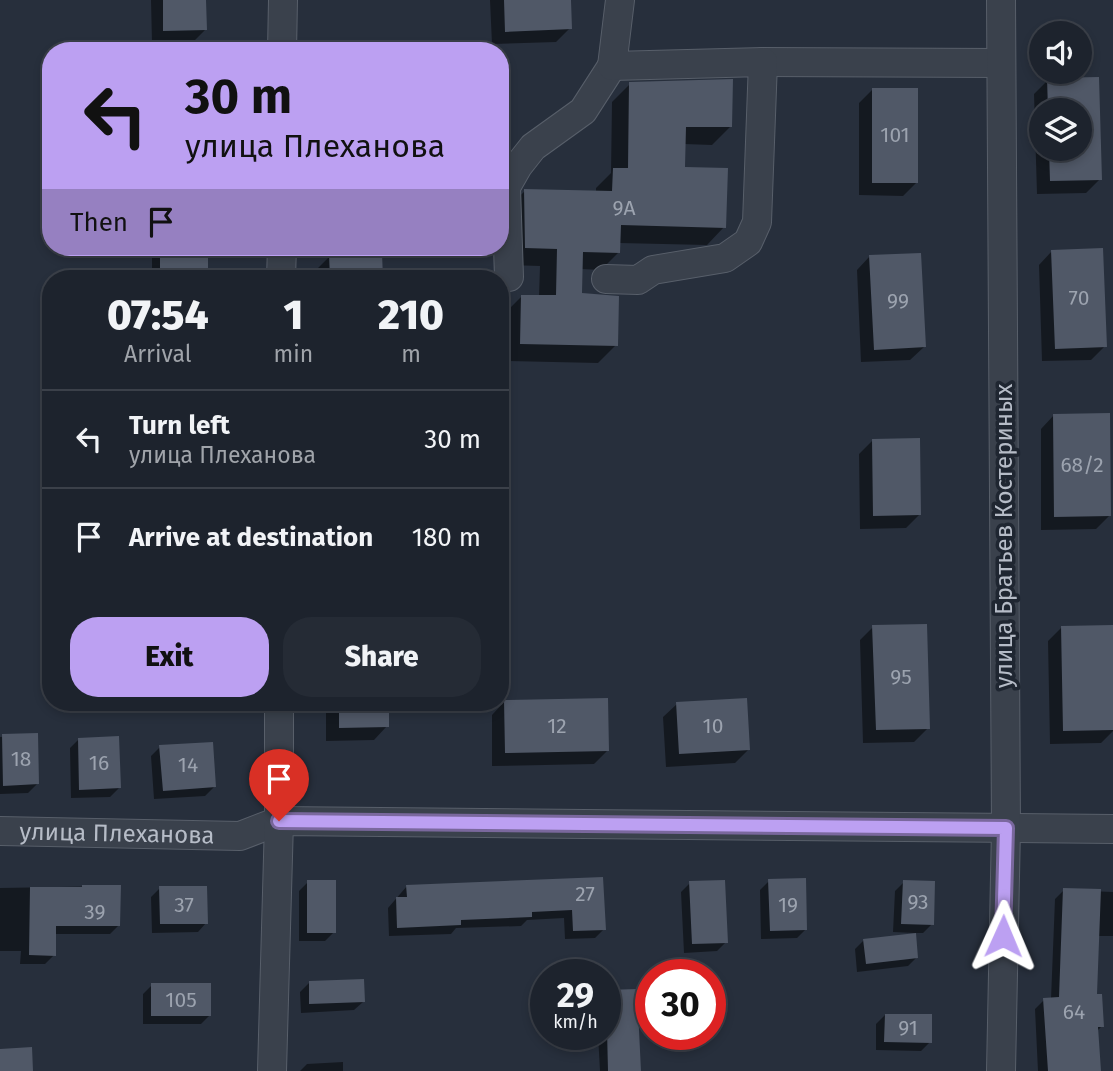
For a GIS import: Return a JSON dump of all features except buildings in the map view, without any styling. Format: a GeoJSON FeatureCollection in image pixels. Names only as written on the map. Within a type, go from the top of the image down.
{"type":"FeatureCollection","features":[{"type":"Feature","properties":{"kind":"street"},"geometry":{"type":"LineString","coordinates":[[282,42],[283,0]]}},
{"type":"Feature","properties":{"kind":"street"},"geometry":{"type":"LineString","coordinates":[[509,182],[533,147],[583,111],[612,66],[620,0]]}},
{"type":"Feature","properties":{"kind":"street","name":"улица Братьев Костериных"},"geometry":{"type":"LineString","coordinates":[[1001,0],[1006,828],[1001,1071]]}},
{"type":"Feature","properties":{"kind":"street"},"geometry":{"type":"LineString","coordinates":[[612,66],[763,62],[1001,63]]}},
{"type":"Feature","properties":{"kind":"street"},"geometry":{"type":"LineString","coordinates":[[606,279],[638,280],[653,270],[724,258],[748,242],[757,222],[763,62]]}},
{"type":"Feature","properties":{"kind":"street"},"geometry":{"type":"LineString","coordinates":[[272,1071],[279,821],[279,711]]}},
{"type":"Feature","properties":{"kind":"street","name":"улица Плеханова"},"geometry":{"type":"LineString","coordinates":[[0,831],[240,836],[279,821],[1113,829]]}},
{"type":"Feature","properties":{"kind":"route"},"geometry":{"type":"LineString","coordinates":[[279,821],[1006,828],[1003,936]]}}]}
